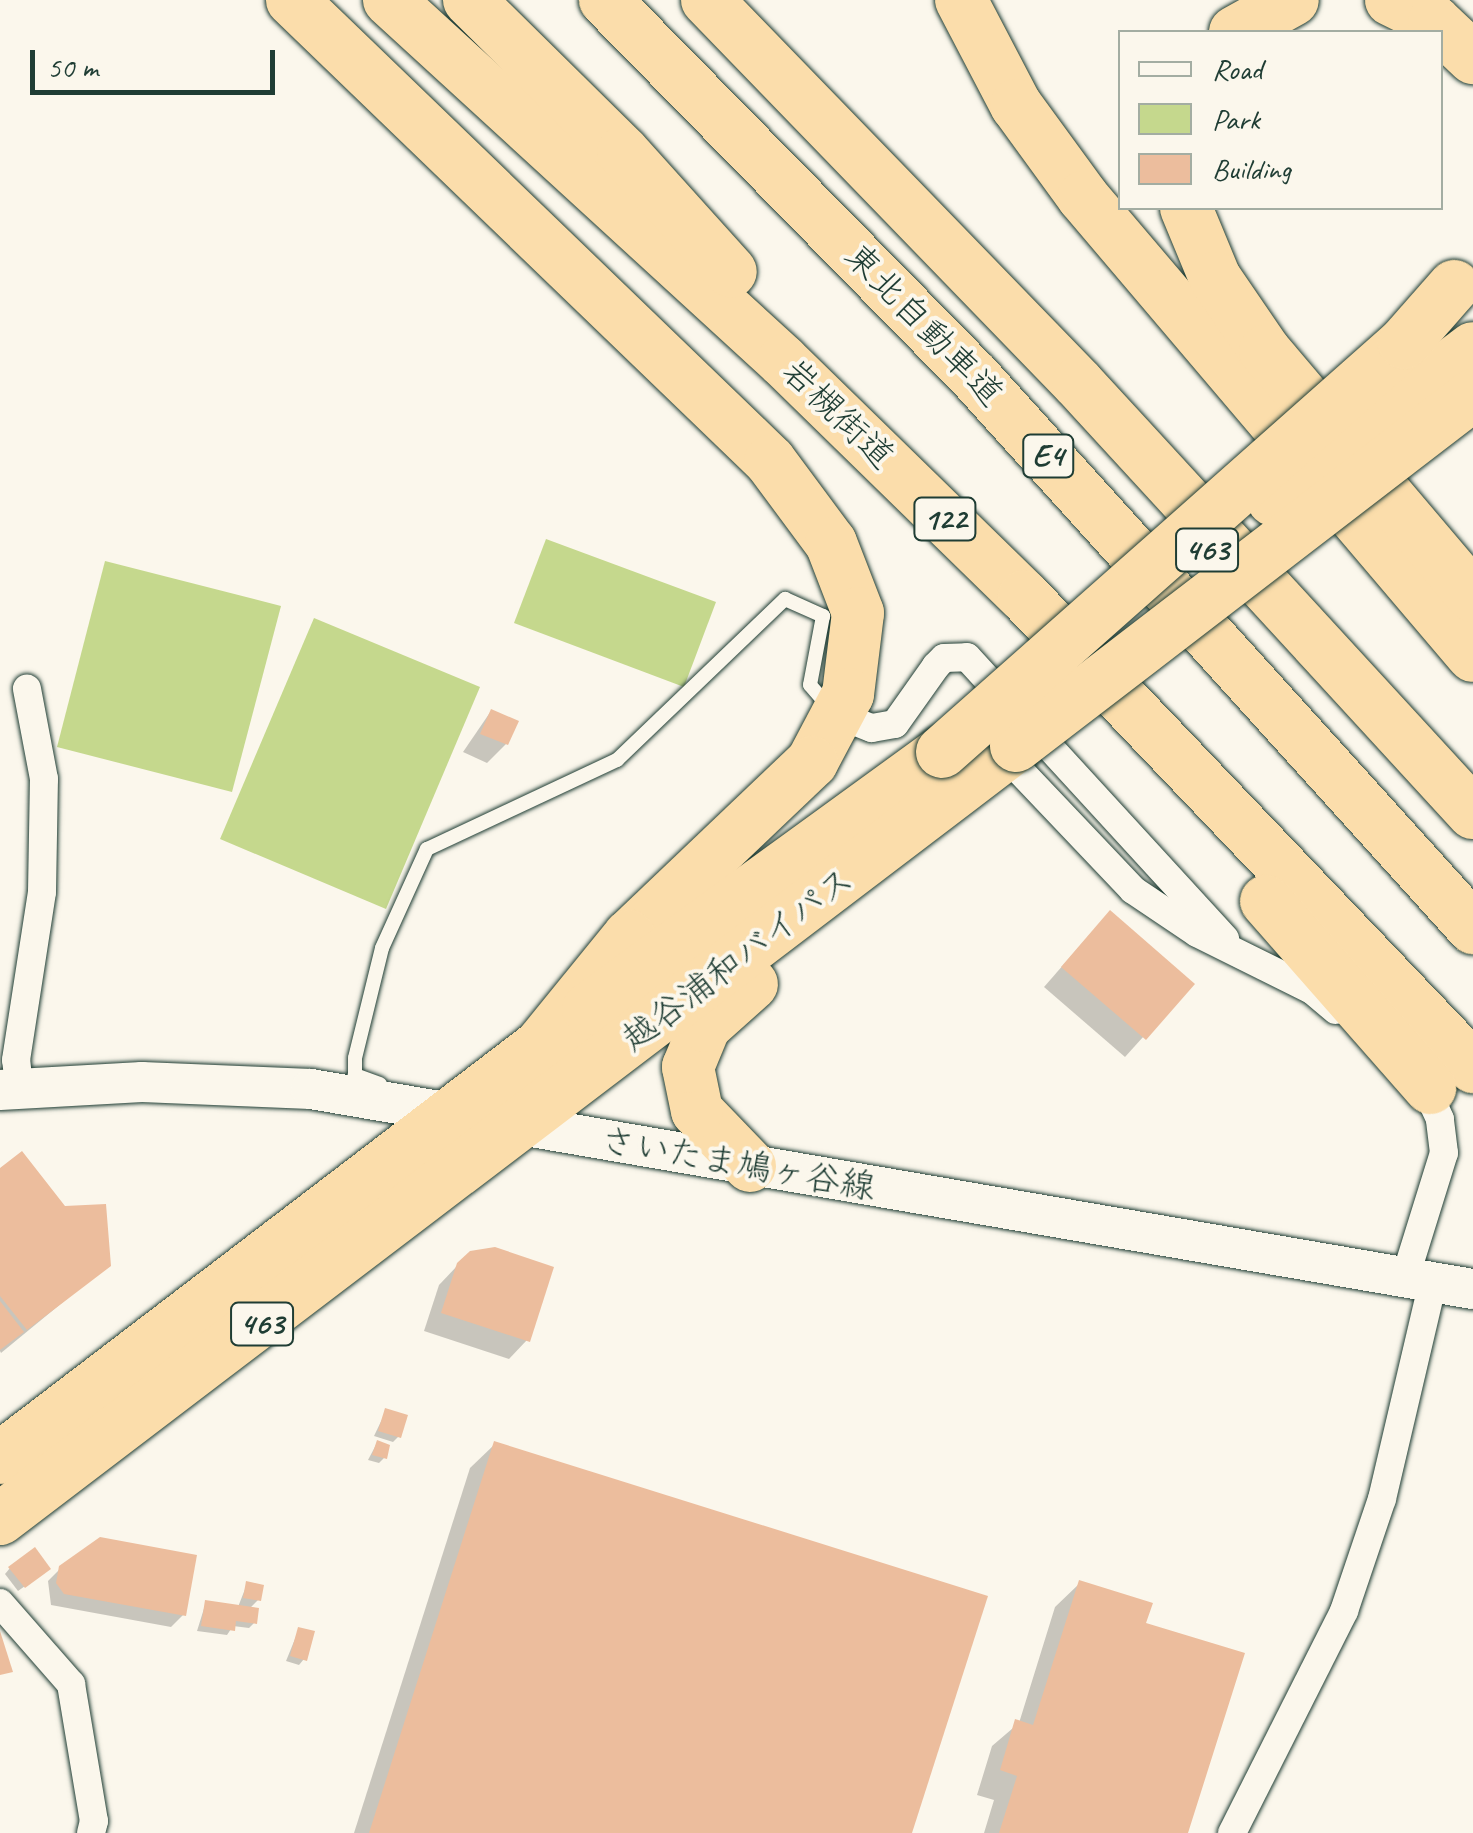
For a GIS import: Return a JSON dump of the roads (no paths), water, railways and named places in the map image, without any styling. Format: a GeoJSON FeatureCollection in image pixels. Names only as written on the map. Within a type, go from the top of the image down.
{"type":"FeatureCollection","features":[{"type":"Feature","properties":{"kind":"highway"},"geometry":{"type":"LineString","coordinates":[[292,0],[770,461],[831,542],[858,613],[857,649],[839,715],[782,797],[629,936],[542,1043]]}},
{"type":"Feature","properties":{"kind":"highway","name":"岩槻街道"},"geometry":{"type":"LineString","coordinates":[[389,0],[784,360],[1024,596],[1128,706],[1168,781],[1451,1078]]}},
{"type":"Feature","properties":{"kind":"highway"},"geometry":{"type":"LineString","coordinates":[[469,0],[623,152],[1024,596]]}},
{"type":"Feature","properties":{"kind":"highway","name":"東北自動車道"},"geometry":{"type":"LineString","coordinates":[[605,0],[975,376],[1473,928]]}},
{"type":"Feature","properties":{"kind":"highway","name":"東北自動車道"},"geometry":{"type":"LineString","coordinates":[[707,0],[1078,383],[1473,813]]}},
{"type":"Feature","properties":{"kind":"highway"},"geometry":{"type":"LineString","coordinates":[[925,0],[967,14],[1016,105],[1083,197],[1473,656]]}},
{"type":"Feature","properties":{"kind":"highway"},"geometry":{"type":"LineString","coordinates":[[1239,30],[1293,0]]}},
{"type":"Feature","properties":{"kind":"highway"},"geometry":{"type":"LineString","coordinates":[[1391,0],[1434,20],[1473,58]]}},
{"type":"Feature","properties":{"kind":"highway"},"geometry":{"type":"LineString","coordinates":[[1187,210],[1215,278],[1256,338],[1473,596]]}},
{"type":"Feature","properties":{"kind":"highway"},"geometry":{"type":"LineString","coordinates":[[927,762],[1404,342],[1473,259]]}},
{"type":"Feature","properties":{"kind":"highway","name":"越谷浦和バイパス"},"geometry":{"type":"LineString","coordinates":[[0,1458],[542,1043],[927,762],[1473,348]]}},
{"type":"Feature","properties":{"kind":"highway","name":"越谷浦和バイパス"},"geometry":{"type":"LineString","coordinates":[[0,1520],[1473,396]]}},
{"type":"Feature","properties":{"kind":"highway"},"geometry":{"type":"LineString","coordinates":[[1397,453],[1473,413]]}},
{"type":"Feature","properties":{"kind":"highway"},"geometry":{"type":"LineString","coordinates":[[750,1166],[713,1132],[689,1088],[691,1051],[705,1026],[846,906],[1010,751]]}},
{"type":"Feature","properties":{"kind":"main road","name":"さいたま鳩ヶ谷線"},"geometry":{"type":"LineString","coordinates":[[10,1088],[227,1083],[311,1089],[1473,1289]]}},
{"type":"Feature","properties":{"kind":"street"},"geometry":{"type":"LineString","coordinates":[[839,715],[872,728],[895,724],[944,658],[967,657],[1240,954]]}},
{"type":"Feature","properties":{"kind":"street"},"geometry":{"type":"LineString","coordinates":[[10,1088],[42,873],[44,779],[27,689]]}},
{"type":"Feature","properties":{"kind":"street"},"geometry":{"type":"LineString","coordinates":[[1010,751],[1133,890],[1240,954],[1312,990],[1451,1078],[1444,1153],[1382,1499],[1344,1611],[1232,1833]]}},
{"type":"Feature","properties":{"kind":"street"},"geometry":{"type":"LineString","coordinates":[[0,1603],[71,1684],[91,1833]]}},
{"type":"Feature","properties":{"kind":"lane"},"geometry":{"type":"LineString","coordinates":[[381,1084],[355,1074],[355,1058],[382,948],[427,848],[617,760],[785,599],[823,616],[810,685],[839,715]]}}]}
